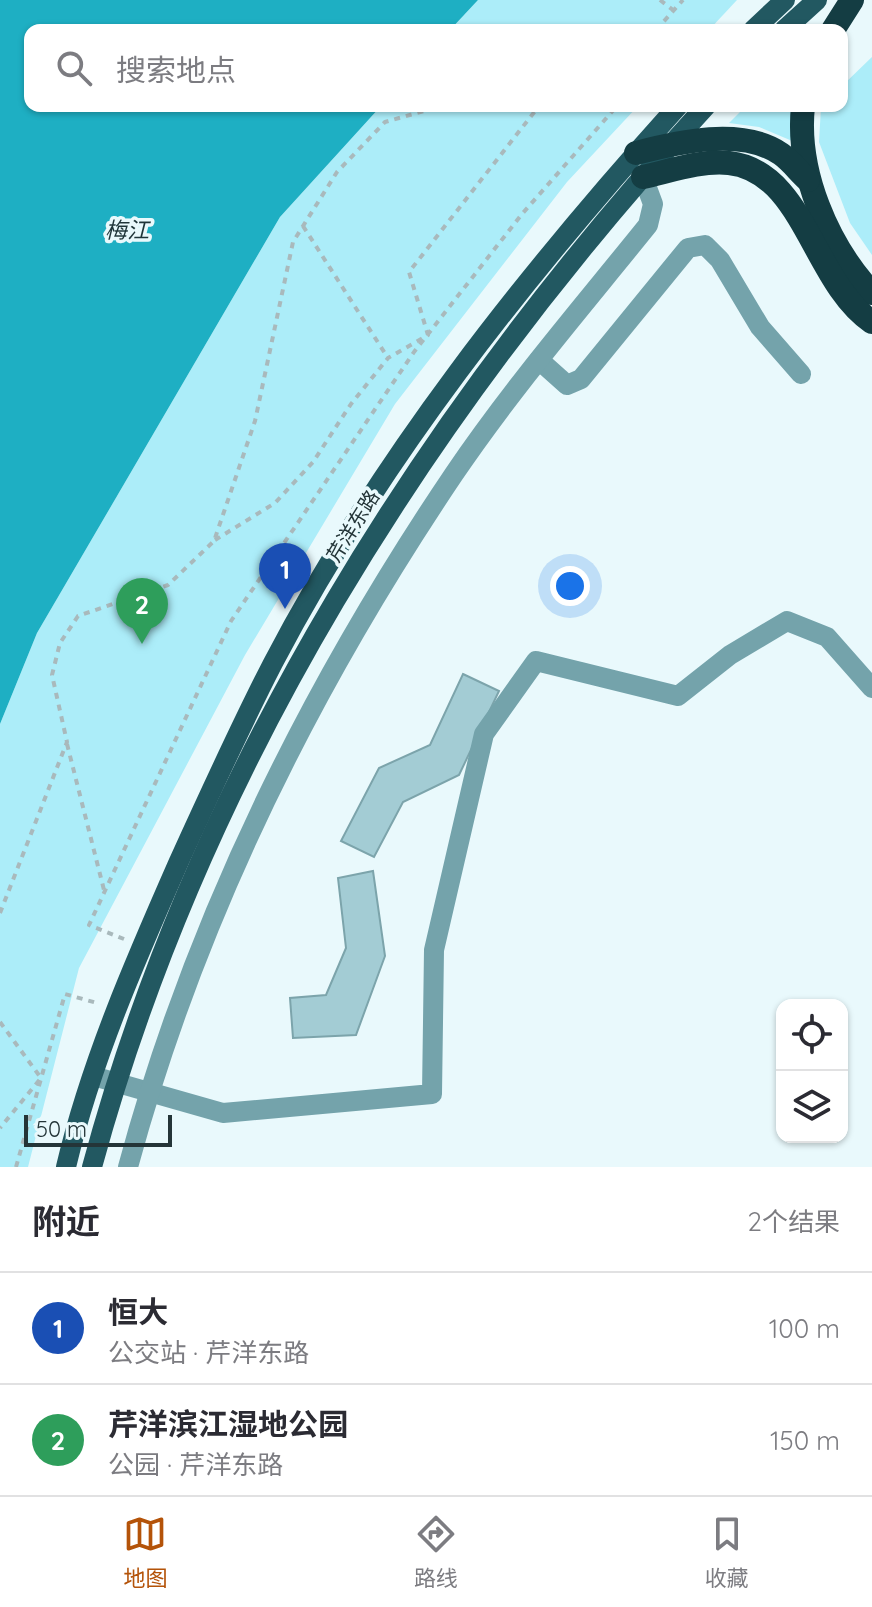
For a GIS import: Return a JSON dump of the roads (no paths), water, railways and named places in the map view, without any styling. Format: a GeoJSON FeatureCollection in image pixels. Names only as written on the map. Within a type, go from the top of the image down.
{"type":"FeatureCollection","features":[{"type":"Feature","properties":{"kind":"highway"},"geometry":{"type":"LineString","coordinates":[[837,24],[852,0]]}},
{"type":"Feature","properties":{"kind":"highway"},"geometry":{"type":"LineString","coordinates":[[802,112],[800,135],[808,180],[848,264],[872,293]]}},
{"type":"Feature","properties":{"kind":"highway"},"geometry":{"type":"LineString","coordinates":[[636,153],[671,144],[753,143],[780,154],[808,180]]}},
{"type":"Feature","properties":{"kind":"highway"},"geometry":{"type":"LineString","coordinates":[[643,177],[728,163],[758,171],[778,186],[837,290],[872,322]]}},
{"type":"Feature","properties":{"kind":"main road"},"geometry":{"type":"LineString","coordinates":[[759,24],[785,0]]}},
{"type":"Feature","properties":{"kind":"main road"},"geometry":{"type":"LineString","coordinates":[[791,24],[817,0]]}},
{"type":"Feature","properties":{"kind":"main road","name":"芹洋东路"},"geometry":{"type":"LineString","coordinates":[[66,1167],[79,1113],[141,946],[274,660],[342,544],[416,431],[472,355],[673,112]]}},
{"type":"Feature","properties":{"kind":"main road","name":"芹洋东路"},"geometry":{"type":"LineString","coordinates":[[92,1167],[162,958],[206,850],[256,744],[309,647],[430,450],[524,320],[700,112]]}},
{"type":"Feature","properties":{"kind":"street"},"geometry":{"type":"LineString","coordinates":[[128,1167],[149,1092],[204,938],[255,822],[316,703],[390,573],[456,472],[539,360],[648,225],[653,204],[643,177]]}},
{"type":"Feature","properties":{"kind":"street"},"geometry":{"type":"LineString","coordinates":[[539,360],[567,385],[581,379],[688,248],[705,245],[720,260],[760,327],[801,374]]}},
{"type":"Feature","properties":{"kind":"street"},"geometry":{"type":"LineString","coordinates":[[93,1076],[223,1113],[432,1094],[434,950],[484,734],[536,661],[678,696],[730,655],[787,621],[827,637],[872,688]]}},
{"type":"Feature","properties":{"kind":"water","name":"梅江"},"geometry":{"type":"Polygon","coordinates":[[[0,0],[478,0],[456,24],[24,24],[24,112],[376,112],[280,217],[37,633],[0,724],[0,0]]]}},
{"type":"Feature","properties":{"kind":"place","name":"恒大"},"geometry":{"type":"Point","coordinates":[285,609]}},
{"type":"Feature","properties":{"kind":"place","name":"芹洋滨江湿地公园"},"geometry":{"type":"Point","coordinates":[142,644]}}]}
